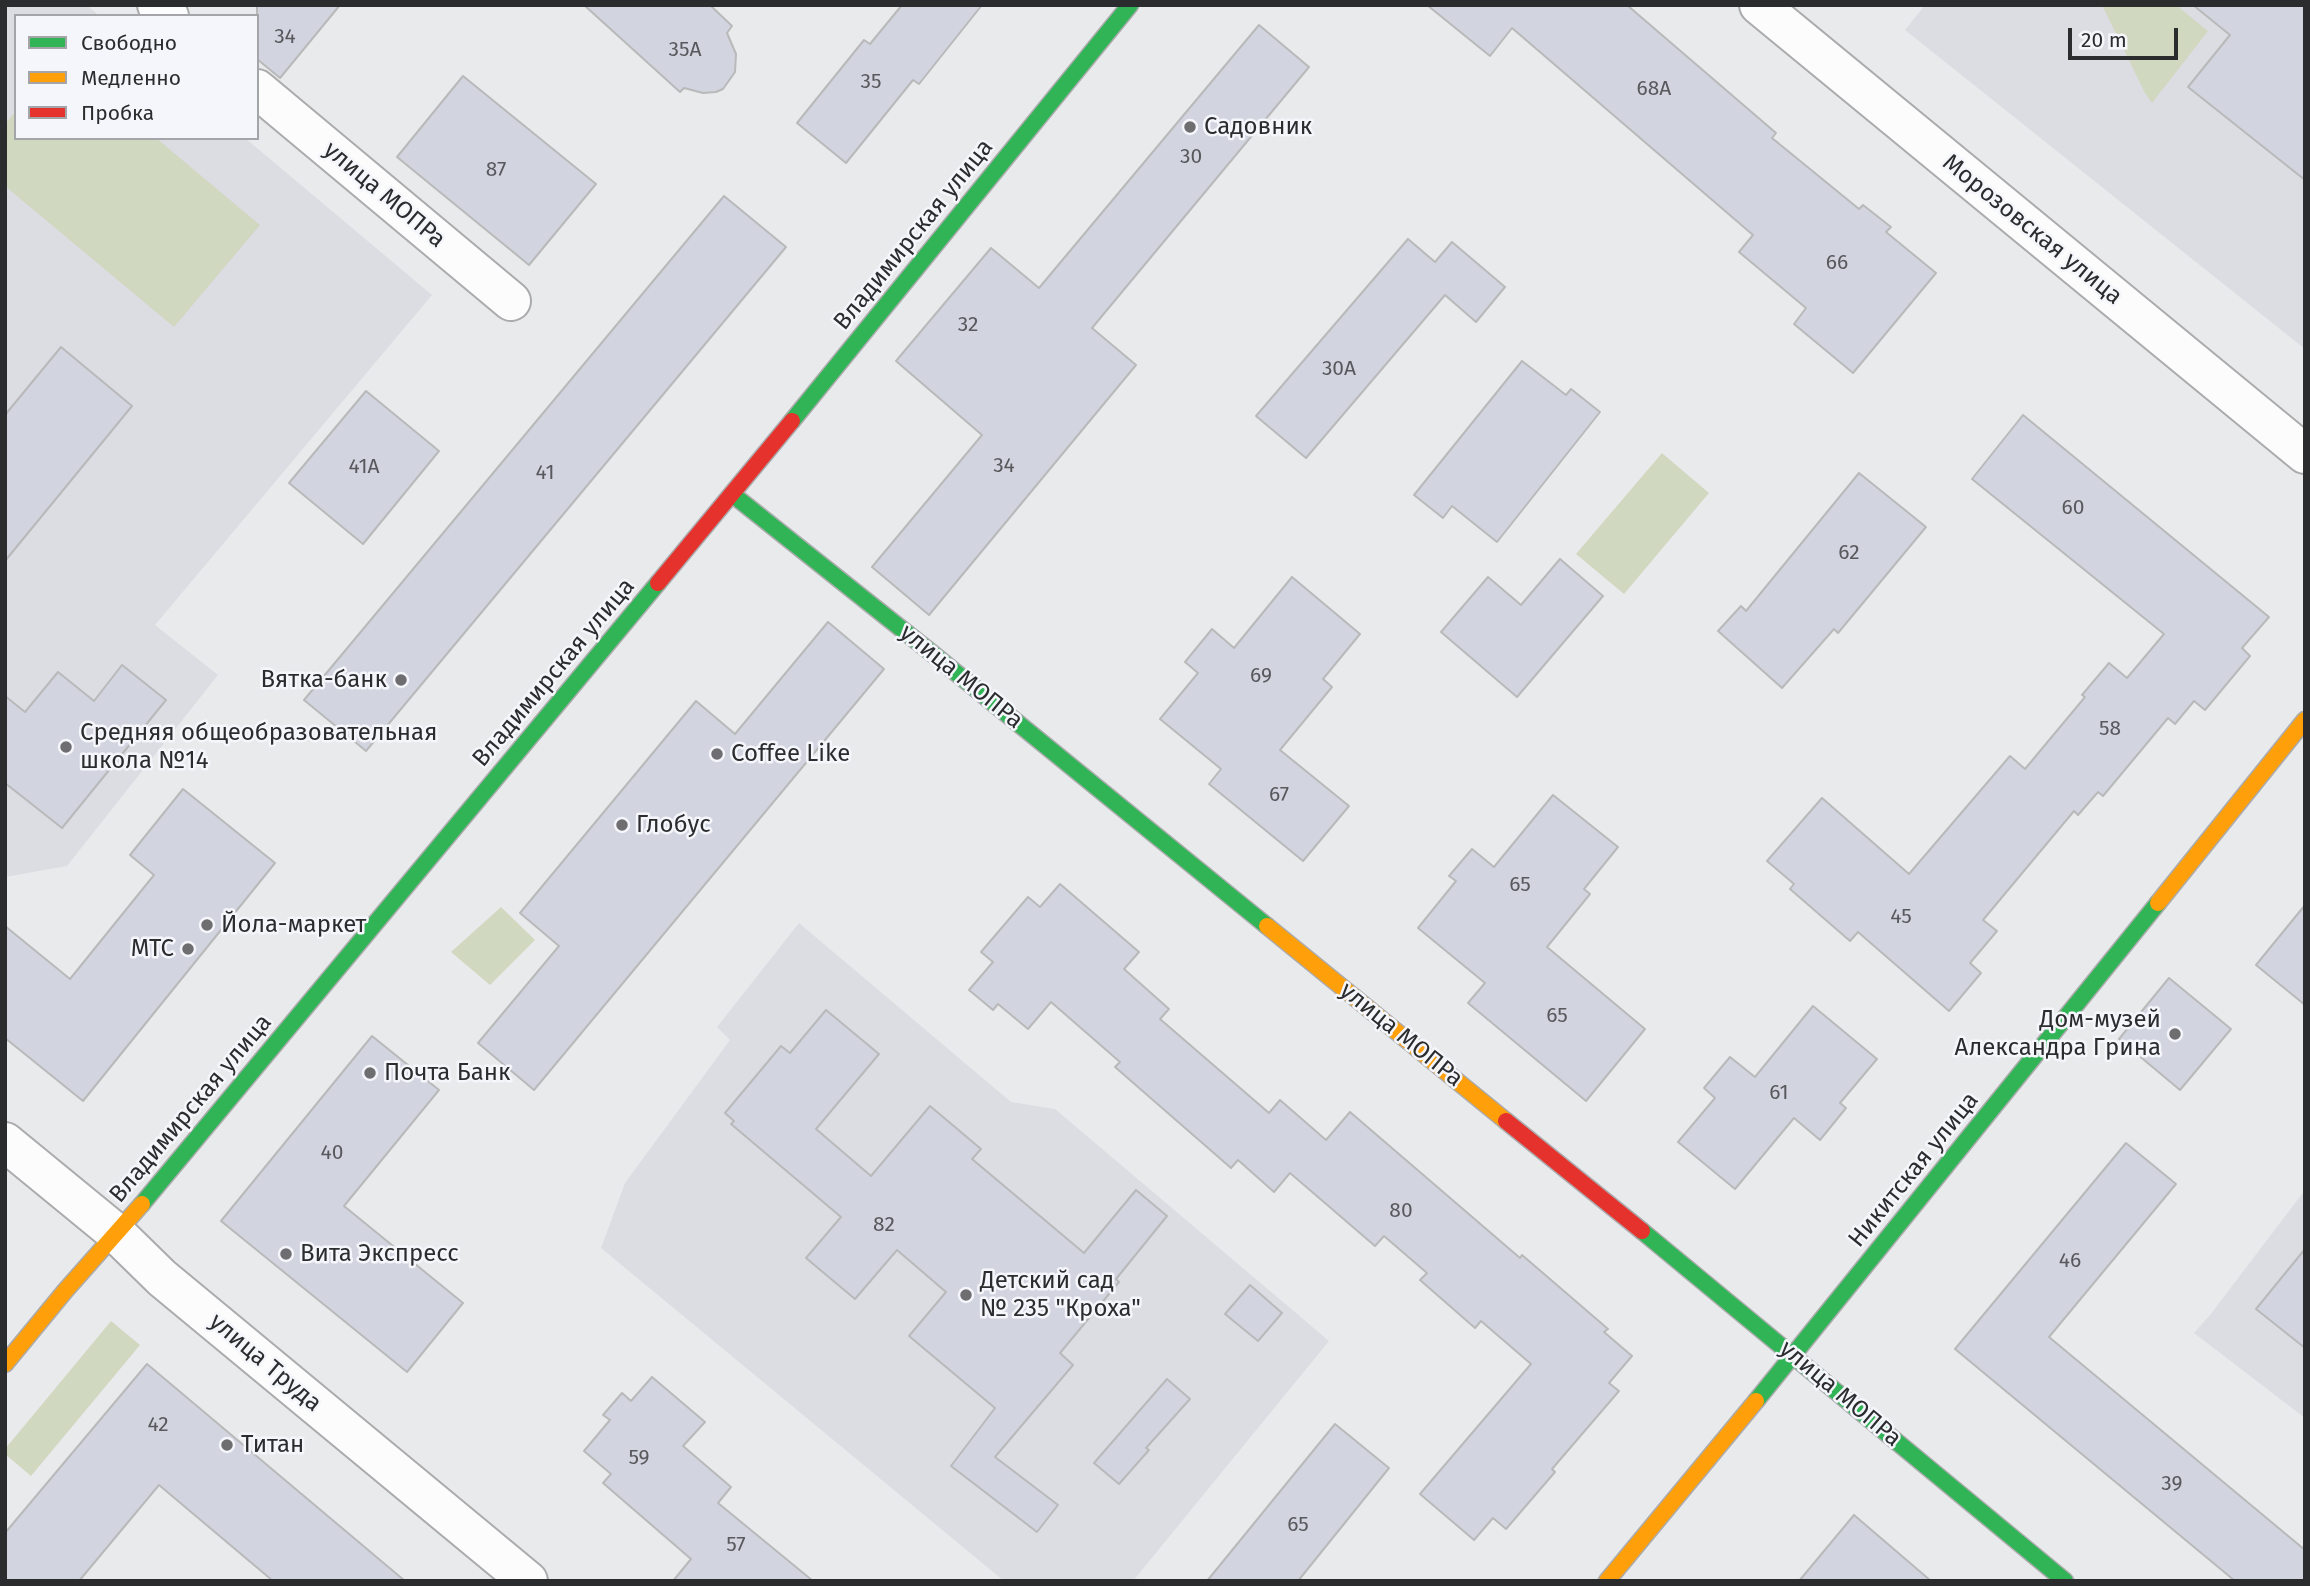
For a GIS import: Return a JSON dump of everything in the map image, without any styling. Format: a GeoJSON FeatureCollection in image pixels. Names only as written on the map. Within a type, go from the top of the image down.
{"type":"FeatureCollection","features":[{"type":"Feature","properties":{"kind":"street","name":"Владимирская улица"},"geometry":{"type":"LineString","coordinates":[[5,1364],[155,1189],[732,495],[1130,5]]}},
{"type":"Feature","properties":{"kind":"street","name":"Морозовская улица"},"geometry":{"type":"LineString","coordinates":[[1759,5],[2305,454]]}},
{"type":"Feature","properties":{"kind":"street","name":"улица МОПРа"},"geometry":{"type":"LineString","coordinates":[[259,91],[511,301]]}},
{"type":"Feature","properties":{"kind":"street","name":"улица МОПРа"},"geometry":{"type":"LineString","coordinates":[[732,495],[953,670],[1794,1355],[2065,1581]]}},
{"type":"Feature","properties":{"kind":"street","name":"Никитская улица"},"geometry":{"type":"LineString","coordinates":[[1607,1581],[1794,1355],[2305,720]]}},
{"type":"Feature","properties":{"kind":"street","name":"улица Труда"},"geometry":{"type":"LineString","coordinates":[[5,1142],[116,1233],[162,1278],[528,1581]]}},
{"type":"Feature","properties":{"kind":"shaded area"},"geometry":{"type":"Polygon","coordinates":[[[5,5],[87,5],[97,14],[14,14],[14,140],[247,140],[432,295],[155,625],[218,675],[67,866],[5,877],[5,5]]]}},
{"type":"Feature","properties":{"kind":"shaded area"},"geometry":{"type":"Polygon","coordinates":[[[1925,5],[2305,5],[2305,349],[1905,30],[1925,5]]]}},
{"type":"Feature","properties":{"kind":"shaded area","name":"Детский сад № 235 \"Кроха\""},"geometry":{"type":"Polygon","coordinates":[[[799,923],[1011,1102],[1055,1109],[1329,1341],[1133,1581],[1004,1581],[601,1248],[625,1183],[730,1040],[717,1027],[799,923]]]}},
{"type":"Feature","properties":{"kind":"shaded area"},"geometry":{"type":"Polygon","coordinates":[[[2305,1190],[2305,1418],[2194,1333],[2305,1190]]]}},
{"type":"Feature","properties":{"kind":"green space"},"geometry":{"type":"Polygon","coordinates":[[[2102,5],[2176,5],[2208,31],[2152,103],[2145,93],[2102,5]]]}},
{"type":"Feature","properties":{"kind":"green space"},"geometry":{"type":"Polygon","coordinates":[[[14,113],[14,140],[158,140],[260,225],[174,327],[5,186],[5,124],[14,113]]]}},
{"type":"Feature","properties":{"kind":"green space"},"geometry":{"type":"Polygon","coordinates":[[[1662,453],[1709,493],[1624,594],[1576,554],[1662,453]]]}},
{"type":"Feature","properties":{"kind":"green space"},"geometry":{"type":"Polygon","coordinates":[[[501,907],[535,940],[490,985],[451,952],[501,907]]]}},
{"type":"Feature","properties":{"kind":"green space"},"geometry":{"type":"Polygon","coordinates":[[[111,1321],[140,1345],[31,1476],[5,1454],[5,1449],[111,1321]]]}},
{"type":"Feature","properties":{"kind":"building"},"geometry":{"type":"Polygon","coordinates":[[[257,5],[340,5],[280,78],[259,61],[257,5]]]}},
{"type":"Feature","properties":{"kind":"building"},"geometry":{"type":"Polygon","coordinates":[[[584,5],[710,5],[732,26],[727,33],[736,54],[735,72],[723,89],[716,92],[703,93],[684,88],[680,92],[584,5]]]}},
{"type":"Feature","properties":{"kind":"building"},"geometry":{"type":"Polygon","coordinates":[[[902,5],[982,5],[919,84],[913,80],[846,163],[797,123],[864,40],[870,44],[902,5]]]}},
{"type":"Feature","properties":{"kind":"building"},"geometry":{"type":"Polygon","coordinates":[[[1427,5],[1627,5],[1776,133],[1772,138],[1859,209],[1863,205],[1891,227],[1886,232],[1936,273],[1853,373],[1794,324],[1806,308],[1739,252],[1753,235],[1512,28],[1490,56],[1427,5]]]}},
{"type":"Feature","properties":{"kind":"building"},"geometry":{"type":"Polygon","coordinates":[[[2193,5],[2305,5],[2305,180],[2188,87],[2230,35],[2193,5]]]}},
{"type":"Feature","properties":{"kind":"building"},"geometry":{"type":"Polygon","coordinates":[[[1259,25],[1309,67],[1092,328],[1136,365],[929,615],[872,567],[982,435],[896,361],[991,248],[1039,288],[1259,25]]]}},
{"type":"Feature","properties":{"kind":"building"},"geometry":{"type":"Polygon","coordinates":[[[463,76],[596,184],[529,265],[397,157],[463,76]]]}},
{"type":"Feature","properties":{"kind":"building"},"geometry":{"type":"Polygon","coordinates":[[[724,196],[786,247],[366,751],[304,700],[724,196]]]}},
{"type":"Feature","properties":{"kind":"building"},"geometry":{"type":"Polygon","coordinates":[[[1408,239],[1435,262],[1452,242],[1505,287],[1476,322],[1445,295],[1306,458],[1256,416],[1408,239]]]}},
{"type":"Feature","properties":{"kind":"building"},"geometry":{"type":"Polygon","coordinates":[[[61,347],[132,406],[5,561],[5,415],[61,347]]]}},
{"type":"Feature","properties":{"kind":"building"},"geometry":{"type":"Polygon","coordinates":[[[1522,361],[1566,395],[1571,389],[1600,412],[1497,542],[1452,506],[1443,518],[1414,495],[1522,361]]]}},
{"type":"Feature","properties":{"kind":"building"},"geometry":{"type":"Polygon","coordinates":[[[366,391],[439,451],[363,544],[289,483],[366,391]]]}},
{"type":"Feature","properties":{"kind":"building"},"geometry":{"type":"Polygon","coordinates":[[[2023,415],[2269,617],[2242,648],[2250,656],[2205,710],[2194,701],[2175,724],[2168,718],[2103,796],[2098,792],[2078,815],[2074,811],[1983,920],[1997,931],[1970,963],[1981,973],[1949,1011],[1858,932],[1850,941],[1790,889],[1794,884],[1767,861],[1822,798],[1909,874],[2010,756],[2025,769],[2085,697],[2082,695],[2109,663],[2127,678],[2164,634],[1972,479],[2023,415]]]}},
{"type":"Feature","properties":{"kind":"building"},"geometry":{"type":"Polygon","coordinates":[[[1859,473],[1926,527],[1838,633],[1834,629],[1782,688],[1718,631],[1741,606],[1746,611],[1859,473]]]}},
{"type":"Feature","properties":{"kind":"building"},"geometry":{"type":"Polygon","coordinates":[[[1560,559],[1603,596],[1517,697],[1441,632],[1488,577],[1521,605],[1560,559]]]}},
{"type":"Feature","properties":{"kind":"building"},"geometry":{"type":"Polygon","coordinates":[[[1292,577],[1360,634],[1323,679],[1332,687],[1280,750],[1349,806],[1303,861],[1209,784],[1221,769],[1160,719],[1198,673],[1185,662],[1212,629],[1234,648],[1292,577]]]}},
{"type":"Feature","properties":{"kind":"building"},"geometry":{"type":"Polygon","coordinates":[[[828,622],[884,669],[534,1090],[478,1043],[559,946],[520,913],[696,701],[735,734],[828,622]]]}},
{"type":"Feature","properties":{"kind":"building","name":"Средняя общеобразовательная школа №14"},"geometry":{"type":"Polygon","coordinates":[[[122,665],[166,700],[62,828],[5,783],[5,696],[25,712],[58,672],[94,701],[122,665]]]}},
{"type":"Feature","properties":{"kind":"building"},"geometry":{"type":"Polygon","coordinates":[[[183,789],[275,863],[83,1101],[5,1038],[5,926],[70,979],[154,875],[130,855],[183,789]]]}},
{"type":"Feature","properties":{"kind":"building"},"geometry":{"type":"Polygon","coordinates":[[[1553,795],[1618,847],[1584,889],[1590,894],[1547,947],[1645,1029],[1586,1101],[1468,1003],[1485,983],[1418,928],[1456,881],[1449,876],[1472,849],[1494,867],[1553,795]]]}},
{"type":"Feature","properties":{"kind":"building"},"geometry":{"type":"Polygon","coordinates":[[[1060,884],[1139,952],[1124,969],[1169,1009],[1160,1019],[1269,1113],[1280,1100],[1326,1140],[1350,1112],[1520,1258],[1522,1255],[1608,1329],[1604,1332],[1632,1356],[1609,1383],[1619,1391],[1552,1469],[1555,1472],[1506,1529],[1493,1518],[1474,1540],[1420,1494],[1531,1364],[1481,1321],[1475,1328],[1420,1280],[1427,1273],[1384,1236],[1375,1246],[1290,1173],[1274,1192],[1238,1160],[1231,1168],[1115,1067],[1120,1062],[1051,1002],[1028,1029],[998,1004],[993,1010],[969,990],[993,962],[981,952],[1028,897],[1040,907],[1060,884]]]}},
{"type":"Feature","properties":{"kind":"building"},"geometry":{"type":"Polygon","coordinates":[[[2305,905],[2305,1005],[2256,965],[2305,905]]]}},
{"type":"Feature","properties":{"kind":"building","name":"Дом-музей Александра Грина"},"geometry":{"type":"Polygon","coordinates":[[[2169,978],[2231,1029],[2180,1090],[2119,1039],[2169,978]]]}},
{"type":"Feature","properties":{"kind":"building"},"geometry":{"type":"Polygon","coordinates":[[[1813,1006],[1877,1059],[1840,1103],[1846,1108],[1820,1140],[1794,1118],[1735,1189],[1678,1142],[1715,1098],[1704,1088],[1730,1057],[1755,1077],[1813,1006]]]}},
{"type":"Feature","properties":{"kind":"building"},"geometry":{"type":"Polygon","coordinates":[[[826,1010],[879,1054],[816,1129],[871,1176],[930,1106],[981,1149],[972,1159],[1084,1253],[1136,1190],[1167,1216],[1116,1279],[1119,1282],[1060,1353],[1073,1365],[995,1457],[1058,1505],[1037,1532],[951,1466],[995,1408],[909,1336],[946,1292],[897,1250],[855,1299],[806,1258],[841,1217],[731,1124],[734,1121],[725,1113],[781,1046],[790,1053],[826,1010]]]}},
{"type":"Feature","properties":{"kind":"building"},"geometry":{"type":"Polygon","coordinates":[[[372,1036],[439,1090],[344,1206],[463,1303],[407,1372],[221,1221],[372,1036]]]}},
{"type":"Feature","properties":{"kind":"building"},"geometry":{"type":"Polygon","coordinates":[[[2126,1143],[2176,1184],[2049,1337],[2305,1550],[2305,1581],[2235,1581],[1955,1349],[2126,1143]]]}},
{"type":"Feature","properties":{"kind":"building"},"geometry":{"type":"Polygon","coordinates":[[[2305,1249],[2305,1348],[2256,1309],[2305,1249]]]}},
{"type":"Feature","properties":{"kind":"building"},"geometry":{"type":"Polygon","coordinates":[[[1250,1285],[1282,1313],[1258,1341],[1225,1314],[1250,1285]]]}},
{"type":"Feature","properties":{"kind":"building"},"geometry":{"type":"Polygon","coordinates":[[[147,1364],[405,1581],[273,1581],[159,1485],[79,1581],[5,1581],[5,1533],[147,1364]]]}},
{"type":"Feature","properties":{"kind":"building"},"geometry":{"type":"Polygon","coordinates":[[[652,1377],[705,1422],[683,1446],[731,1487],[718,1503],[813,1581],[673,1581],[691,1559],[603,1483],[611,1474],[584,1451],[610,1420],[603,1415],[622,1393],[631,1401],[652,1377]]]}},
{"type":"Feature","properties":{"kind":"building"},"geometry":{"type":"Polygon","coordinates":[[[1167,1379],[1190,1399],[1146,1448],[1149,1450],[1119,1484],[1094,1463],[1167,1379]]]}},
{"type":"Feature","properties":{"kind":"building"},"geometry":{"type":"Polygon","coordinates":[[[1335,1424],[1389,1468],[1298,1581],[1207,1581],[1335,1424]]]}},
{"type":"Feature","properties":{"kind":"building"},"geometry":{"type":"Polygon","coordinates":[[[1854,1515],[1931,1581],[1799,1581],[1854,1515]]]}},
{"type":"Feature","properties":{"kind":"traffic: fast"},"geometry":{"type":"LineString","coordinates":[[792,421],[1130,5]]}},
{"type":"Feature","properties":{"kind":"traffic: fast"},"geometry":{"type":"LineString","coordinates":[[732,494],[1267,926]]}},
{"type":"Feature","properties":{"kind":"traffic: fast"},"geometry":{"type":"LineString","coordinates":[[142,1204],[658,583]]}},
{"type":"Feature","properties":{"kind":"traffic: fast"},"geometry":{"type":"LineString","coordinates":[[1756,1401],[2158,903]]}},
{"type":"Feature","properties":{"kind":"traffic: fast"},"geometry":{"type":"LineString","coordinates":[[1642,1231],[2065,1581]]}},
{"type":"Feature","properties":{"kind":"traffic: slow"},"geometry":{"type":"LineString","coordinates":[[2158,903],[2305,720]]}},
{"type":"Feature","properties":{"kind":"traffic: slow"},"geometry":{"type":"LineString","coordinates":[[1267,926],[1506,1121]]}},
{"type":"Feature","properties":{"kind":"traffic: slow"},"geometry":{"type":"LineString","coordinates":[[5,1364],[142,1204]]}},
{"type":"Feature","properties":{"kind":"traffic: slow"},"geometry":{"type":"LineString","coordinates":[[1607,1581],[1756,1401]]}},
{"type":"Feature","properties":{"kind":"traffic: jam"},"geometry":{"type":"LineString","coordinates":[[658,583],[792,421]]}},
{"type":"Feature","properties":{"kind":"traffic: jam"},"geometry":{"type":"LineString","coordinates":[[1506,1121],[1642,1231]]}},
{"type":"Feature","properties":{"kind":"place","name":"Садовник"},"geometry":{"type":"Point","coordinates":[1190,127]}},
{"type":"Feature","properties":{"kind":"place","name":"Вятка-банк"},"geometry":{"type":"Point","coordinates":[401,680]}},
{"type":"Feature","properties":{"kind":"place","name":"Средняя общеобразовательная школа №14"},"geometry":{"type":"Point","coordinates":[66,747]}},
{"type":"Feature","properties":{"kind":"place","name":"Coffee Like"},"geometry":{"type":"Point","coordinates":[717,754]}},
{"type":"Feature","properties":{"kind":"place","name":"Глобус"},"geometry":{"type":"Point","coordinates":[622,825]}},
{"type":"Feature","properties":{"kind":"place","name":"Йола-маркет"},"geometry":{"type":"Point","coordinates":[207,925]}},
{"type":"Feature","properties":{"kind":"place","name":"МТС"},"geometry":{"type":"Point","coordinates":[188,949]}},
{"type":"Feature","properties":{"kind":"place","name":"Дом-музей Александра Грина"},"geometry":{"type":"Point","coordinates":[2175,1034]}},
{"type":"Feature","properties":{"kind":"place","name":"Почта Банк"},"geometry":{"type":"Point","coordinates":[370,1073]}},
{"type":"Feature","properties":{"kind":"place","name":"Вита Экспресс"},"geometry":{"type":"Point","coordinates":[286,1254]}},
{"type":"Feature","properties":{"kind":"place","name":"Детский сад № 235 \"Кроха\""},"geometry":{"type":"Point","coordinates":[966,1295]}},
{"type":"Feature","properties":{"kind":"place","name":"Титан"},"geometry":{"type":"Point","coordinates":[227,1445]}}]}
